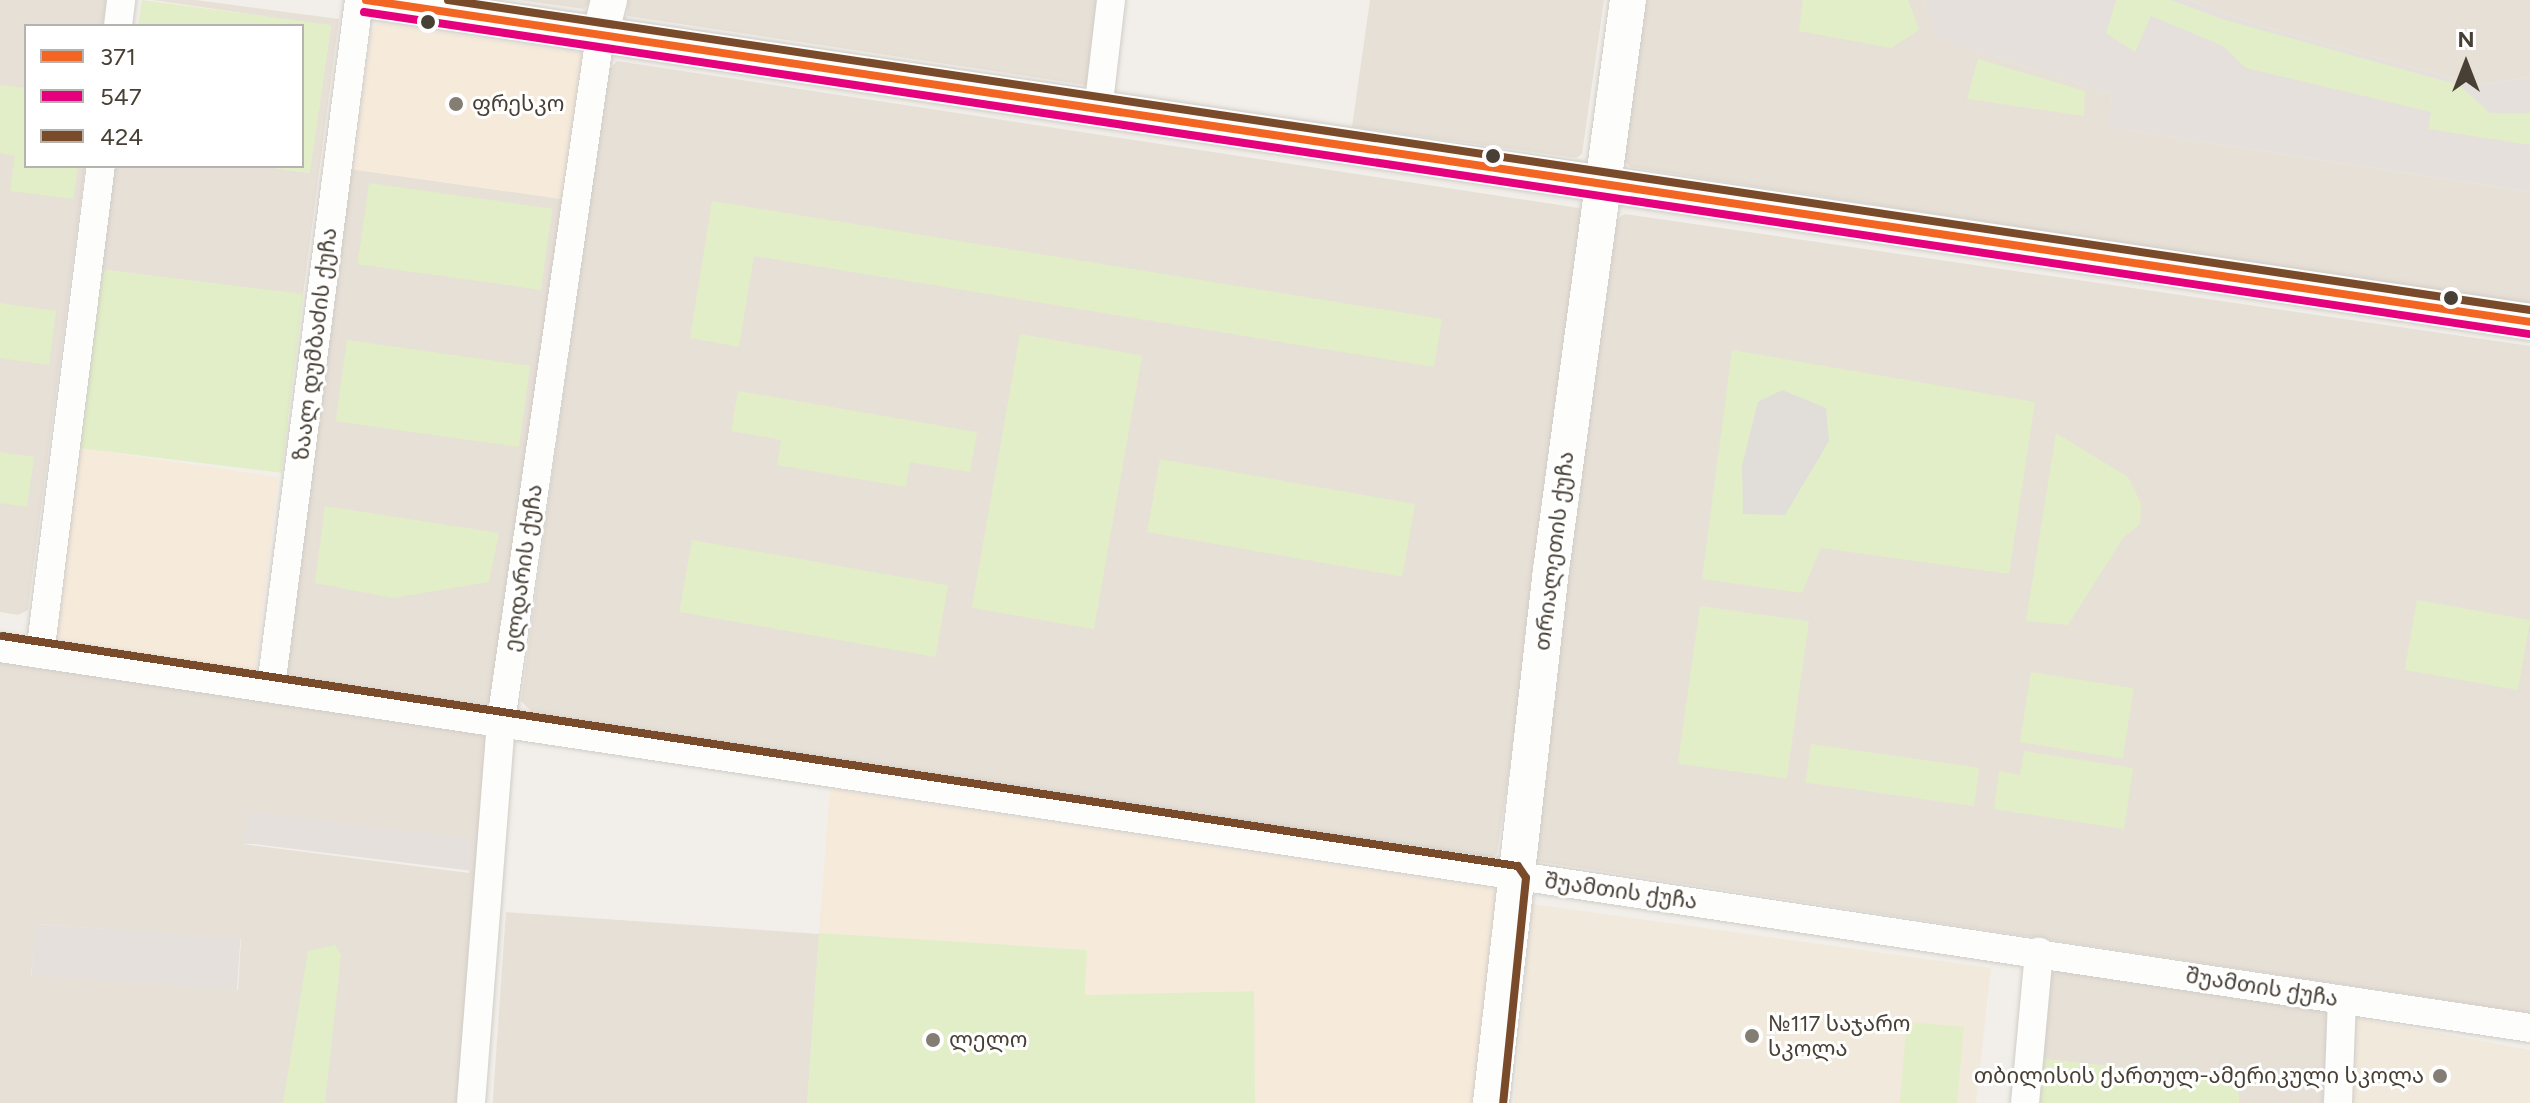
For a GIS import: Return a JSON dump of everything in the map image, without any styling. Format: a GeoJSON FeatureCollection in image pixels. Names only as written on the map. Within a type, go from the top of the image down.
{"type":"FeatureCollection","features":[{"type":"Feature","properties":{"kind":"street"},"geometry":{"type":"LineString","coordinates":[[118,24],[121,0]]}},
{"type":"Feature","properties":{"kind":"street","name":"ზაალ დუმბაძის ქუჩა"},"geometry":{"type":"LineString","coordinates":[[271,687],[359,0]]}},
{"type":"Feature","properties":{"kind":"street"},"geometry":{"type":"LineString","coordinates":[[366,0],[1600,188],[2530,322]]}},
{"type":"Feature","properties":{"kind":"street"},"geometry":{"type":"LineString","coordinates":[[600,36],[609,0]]}},
{"type":"Feature","properties":{"kind":"street"},"geometry":{"type":"LineString","coordinates":[[1098,111],[1111,0]]}},
{"type":"Feature","properties":{"kind":"street","name":"თრიალეთის ქუჩა"},"geometry":{"type":"LineString","coordinates":[[1491,1103],[1514,877],[1600,188],[1628,0]]}},
{"type":"Feature","properties":{"kind":"street","name":"ელდარის ქუჩა"},"geometry":{"type":"LineString","coordinates":[[471,1103],[501,721],[600,36]]}},
{"type":"Feature","properties":{"kind":"street"},"geometry":{"type":"LineString","coordinates":[[40,654],[101,168]]}},
{"type":"Feature","properties":{"kind":"street","name":"შუამთის ქუჩა"},"geometry":{"type":"LineString","coordinates":[[0,648],[2530,1028]]}},
{"type":"Feature","properties":{"kind":"street"},"geometry":{"type":"LineString","coordinates":[[2025,1103],[2039,952]]}},
{"type":"Feature","properties":{"kind":"street"},"geometry":{"type":"LineString","coordinates":[[2338,1103],[2342,1000]]}},
{"type":"Feature","properties":{"kind":"shaded area"},"geometry":{"type":"Polygon","coordinates":[[[0,0],[106,0],[103,24],[24,24],[24,168],[85,168],[28,610],[18,615],[0,612],[0,0]]]}},
{"type":"Feature","properties":{"kind":"shaded area"},"geometry":{"type":"Polygon","coordinates":[[[152,0],[196,0],[339,19],[303,295],[99,269],[112,168],[275,168],[309,173],[331,26],[152,0]]]}},
{"type":"Feature","properties":{"kind":"shaded area"},"geometry":{"type":"Polygon","coordinates":[[[519,0],[592,0],[584,9],[519,0]]]}},
{"type":"Feature","properties":{"kind":"shaded area"},"geometry":{"type":"Polygon","coordinates":[[[628,0],[1101,0],[1092,86],[627,16],[628,0]]]}},
{"type":"Feature","properties":{"kind":"shaded area"},"geometry":{"type":"Polygon","coordinates":[[[1370,0],[1604,0],[1582,154],[1576,158],[1352,127],[1370,0]]]}},
{"type":"Feature","properties":{"kind":"shaded area"},"geometry":{"type":"Polygon","coordinates":[[[1646,0],[1923,0],[1938,38],[2112,94],[2108,127],[2530,192],[2530,306],[1630,167],[1623,159],[1646,0]]]}},
{"type":"Feature","properties":{"kind":"shaded area"},"geometry":{"type":"Polygon","coordinates":[[[1923,0],[2189,0],[2258,25],[2478,85],[2530,77],[2530,192],[2107,127],[2112,94],[1937,38],[1923,0]]]}},
{"type":"Feature","properties":{"kind":"shaded area"},"geometry":{"type":"Polygon","coordinates":[[[2189,0],[2530,0],[2530,77],[2478,85],[2258,25],[2189,0]]]}},
{"type":"Feature","properties":{"kind":"shaded area"},"geometry":{"type":"Polygon","coordinates":[[[378,23],[580,53],[583,66],[562,199],[350,169],[371,33],[378,23]]]}},
{"type":"Feature","properties":{"kind":"shaded area"},"geometry":{"type":"Polygon","coordinates":[[[617,61],[1579,208],[1589,218],[1497,854],[1490,858],[533,713],[521,701],[608,71],[617,61]]]}},
{"type":"Feature","properties":{"kind":"shaded area"},"geometry":{"type":"Polygon","coordinates":[[[350,169],[562,199],[495,697],[485,706],[278,676],[350,169]]]}},
{"type":"Feature","properties":{"kind":"shaded area"},"geometry":{"type":"Polygon","coordinates":[[[1625,214],[2530,346],[2530,1013],[1528,860],[1617,219],[1625,214]]]}},
{"type":"Feature","properties":{"kind":"shaded area"},"geometry":{"type":"Polygon","coordinates":[[[1782,390],[1826,408],[1829,441],[1785,515],[1743,514],[1742,465],[1758,402],[1782,390]]]}},
{"type":"Feature","properties":{"kind":"shaded area"},"geometry":{"type":"Polygon","coordinates":[[[75,447],[278,477],[256,667],[250,672],[55,642],[75,447]]]}},
{"type":"Feature","properties":{"kind":"shaded area"},"geometry":{"type":"Polygon","coordinates":[[[0,660],[482,734],[490,742],[461,1103],[0,1103],[0,660]],[[474,840],[243,844],[469,873],[474,840]],[[36,924],[31,975],[238,990],[241,939],[36,924]]]}},
{"type":"Feature","properties":{"kind":"shaded area"},"geometry":{"type":"Polygon","coordinates":[[[830,789],[1494,889],[1499,894],[1475,1103],[1255,1103],[1253,991],[1085,995],[1087,950],[819,933],[830,789]]]}},
{"type":"Feature","properties":{"kind":"shaded area"},"geometry":{"type":"Polygon","coordinates":[[[247,811],[474,839],[470,871],[243,843],[247,811]]]}},
{"type":"Feature","properties":{"kind":"shaded area","name":"№117 საჯარო სკოლა"},"geometry":{"type":"Polygon","coordinates":[[[1532,904],[1991,968],[1976,1103],[1514,1103],[1532,904]]]}},
{"type":"Feature","properties":{"kind":"shaded area"},"geometry":{"type":"Polygon","coordinates":[[[506,912],[819,934],[807,1103],[493,1103],[506,912]]]}},
{"type":"Feature","properties":{"kind":"shaded area"},"geometry":{"type":"Polygon","coordinates":[[[35,924],[240,938],[237,990],[31,976],[35,924]]]}},
{"type":"Feature","properties":{"kind":"shaded area"},"geometry":{"type":"Polygon","coordinates":[[[2049,970],[2329,1009],[2323,1103],[2239,1103],[2237,1080],[2043,1059],[2049,970]]]}},
{"type":"Feature","properties":{"kind":"shaded area","name":"თბილისის ქართულ-ამერიკული სკოლა"},"geometry":{"type":"Polygon","coordinates":[[[2352,1017],[2530,1050],[2530,1103],[2350,1103],[2352,1017]]]}},
{"type":"Feature","properties":{"kind":"green space"},"geometry":{"type":"Polygon","coordinates":[[[142,0],[331,25],[310,173],[275,168],[304,168],[304,24],[138,24],[142,0]]]}},
{"type":"Feature","properties":{"kind":"green space"},"geometry":{"type":"Polygon","coordinates":[[[1803,0],[1908,0],[1919,30],[1891,48],[1799,31],[1803,0]]]}},
{"type":"Feature","properties":{"kind":"green space"},"geometry":{"type":"Polygon","coordinates":[[[2116,0],[2171,0],[2222,19],[2459,85],[2490,113],[2530,113],[2530,145],[2428,129],[2431,112],[2246,68],[2223,46],[2151,16],[2135,52],[2106,33],[2116,0]]]}},
{"type":"Feature","properties":{"kind":"green space"},"geometry":{"type":"Polygon","coordinates":[[[1978,59],[2085,91],[2084,116],[1967,99],[1978,59]]]}},
{"type":"Feature","properties":{"kind":"green space"},"geometry":{"type":"Polygon","coordinates":[[[0,85],[24,88],[24,168],[78,168],[73,199],[10,191],[15,156],[0,153],[0,85]]]}},
{"type":"Feature","properties":{"kind":"green space"},"geometry":{"type":"Polygon","coordinates":[[[369,183],[552,209],[541,290],[358,264],[369,183]]]}},
{"type":"Feature","properties":{"kind":"green space"},"geometry":{"type":"Polygon","coordinates":[[[712,201],[1442,319],[1434,367],[754,256],[739,347],[690,338],[712,201]]]}},
{"type":"Feature","properties":{"kind":"green space"},"geometry":{"type":"Polygon","coordinates":[[[99,269],[303,294],[282,473],[77,448],[99,269]]]}},
{"type":"Feature","properties":{"kind":"green space"},"geometry":{"type":"Polygon","coordinates":[[[0,303],[56,311],[49,365],[0,358],[0,303]]]}},
{"type":"Feature","properties":{"kind":"green space"},"geometry":{"type":"Polygon","coordinates":[[[1020,334],[1142,356],[1094,629],[972,608],[1020,334]]]}},
{"type":"Feature","properties":{"kind":"green space"},"geometry":{"type":"Polygon","coordinates":[[[347,340],[530,366],[519,447],[336,421],[347,340]]]}},
{"type":"Feature","properties":{"kind":"green space"},"geometry":{"type":"Polygon","coordinates":[[[1732,350],[2035,402],[2009,574],[1821,548],[1802,593],[1702,579],[1732,350]]]}},
{"type":"Feature","properties":{"kind":"green space"},"geometry":{"type":"Polygon","coordinates":[[[738,391],[977,432],[970,472],[910,462],[906,487],[777,465],[781,440],[731,431],[738,391]]]}},
{"type":"Feature","properties":{"kind":"green space"},"geometry":{"type":"Polygon","coordinates":[[[2056,433],[2128,477],[2141,503],[2140,524],[2123,538],[2068,625],[2026,621],[2056,433]]]}},
{"type":"Feature","properties":{"kind":"green space"},"geometry":{"type":"Polygon","coordinates":[[[0,452],[34,457],[27,507],[0,503],[0,452]]]}},
{"type":"Feature","properties":{"kind":"green space"},"geometry":{"type":"Polygon","coordinates":[[[1160,459],[1415,504],[1402,577],[1147,532],[1160,459]]]}},
{"type":"Feature","properties":{"kind":"green space"},"geometry":{"type":"Polygon","coordinates":[[[325,506],[499,533],[489,582],[393,598],[315,583],[325,506]]]}},
{"type":"Feature","properties":{"kind":"green space"},"geometry":{"type":"Polygon","coordinates":[[[692,540],[948,585],[935,657],[679,612],[692,540]]]}},
{"type":"Feature","properties":{"kind":"green space"},"geometry":{"type":"Polygon","coordinates":[[[2417,600],[2530,620],[2518,690],[2405,670],[2417,600]]]}},
{"type":"Feature","properties":{"kind":"green space"},"geometry":{"type":"Polygon","coordinates":[[[1700,606],[1809,621],[1787,779],[1678,763],[1700,606]]]}},
{"type":"Feature","properties":{"kind":"green space"},"geometry":{"type":"Polygon","coordinates":[[[2031,672],[2134,688],[2123,758],[2020,742],[2031,672]]]}},
{"type":"Feature","properties":{"kind":"green space"},"geometry":{"type":"Polygon","coordinates":[[[1811,744],[1979,768],[1974,806],[1806,783],[1811,744]]]}},
{"type":"Feature","properties":{"kind":"green space"},"geometry":{"type":"Polygon","coordinates":[[[2024,751],[2133,768],[2124,829],[1994,809],[1999,771],[2020,775],[2024,751]]]}},
{"type":"Feature","properties":{"kind":"green space"},"geometry":{"type":"Polygon","coordinates":[[[819,933],[1087,950],[1085,995],[1254,991],[1255,1103],[807,1103],[819,933]]]}},
{"type":"Feature","properties":{"kind":"green space"},"geometry":{"type":"Polygon","coordinates":[[[335,945],[341,955],[325,1103],[283,1103],[308,951],[335,945]]]}},
{"type":"Feature","properties":{"kind":"green space"},"geometry":{"type":"Polygon","coordinates":[[[1907,1022],[1964,1027],[1957,1103],[1900,1103],[1907,1022]]]}},
{"type":"Feature","properties":{"kind":"green space"},"geometry":{"type":"Polygon","coordinates":[[[2043,1059],[2238,1080],[2239,1103],[2038,1103],[2043,1059]]]}},
{"type":"Feature","properties":{"kind":"transit line","name":"371"},"geometry":{"type":"LineString","coordinates":[[366,0],[2530,322]]}},
{"type":"Feature","properties":{"kind":"transit line","name":"424"},"geometry":{"type":"LineString","coordinates":[[448,0],[2530,310]]}},
{"type":"Feature","properties":{"kind":"transit line","name":"547"},"geometry":{"type":"LineString","coordinates":[[364,12],[2528,334]]}},
{"type":"Feature","properties":{"kind":"transit line","name":"424"},"geometry":{"type":"LineString","coordinates":[[2,636],[1518,866],[1526,878],[1503,1103]]}},
{"type":"Feature","properties":{"kind":"place","name":"ფრესკო"},"geometry":{"type":"Point","coordinates":[456,104]}},
{"type":"Feature","properties":{"kind":"place","name":"№117 საჯარო სკოლა"},"geometry":{"type":"Point","coordinates":[1752,1036]}},
{"type":"Feature","properties":{"kind":"place","name":"ლელო"},"geometry":{"type":"Point","coordinates":[933,1040]}},
{"type":"Feature","properties":{"kind":"place","name":"თბილისის ქართულ-ამერიკული სკოლა"},"geometry":{"type":"Point","coordinates":[2440,1076]}}]}
